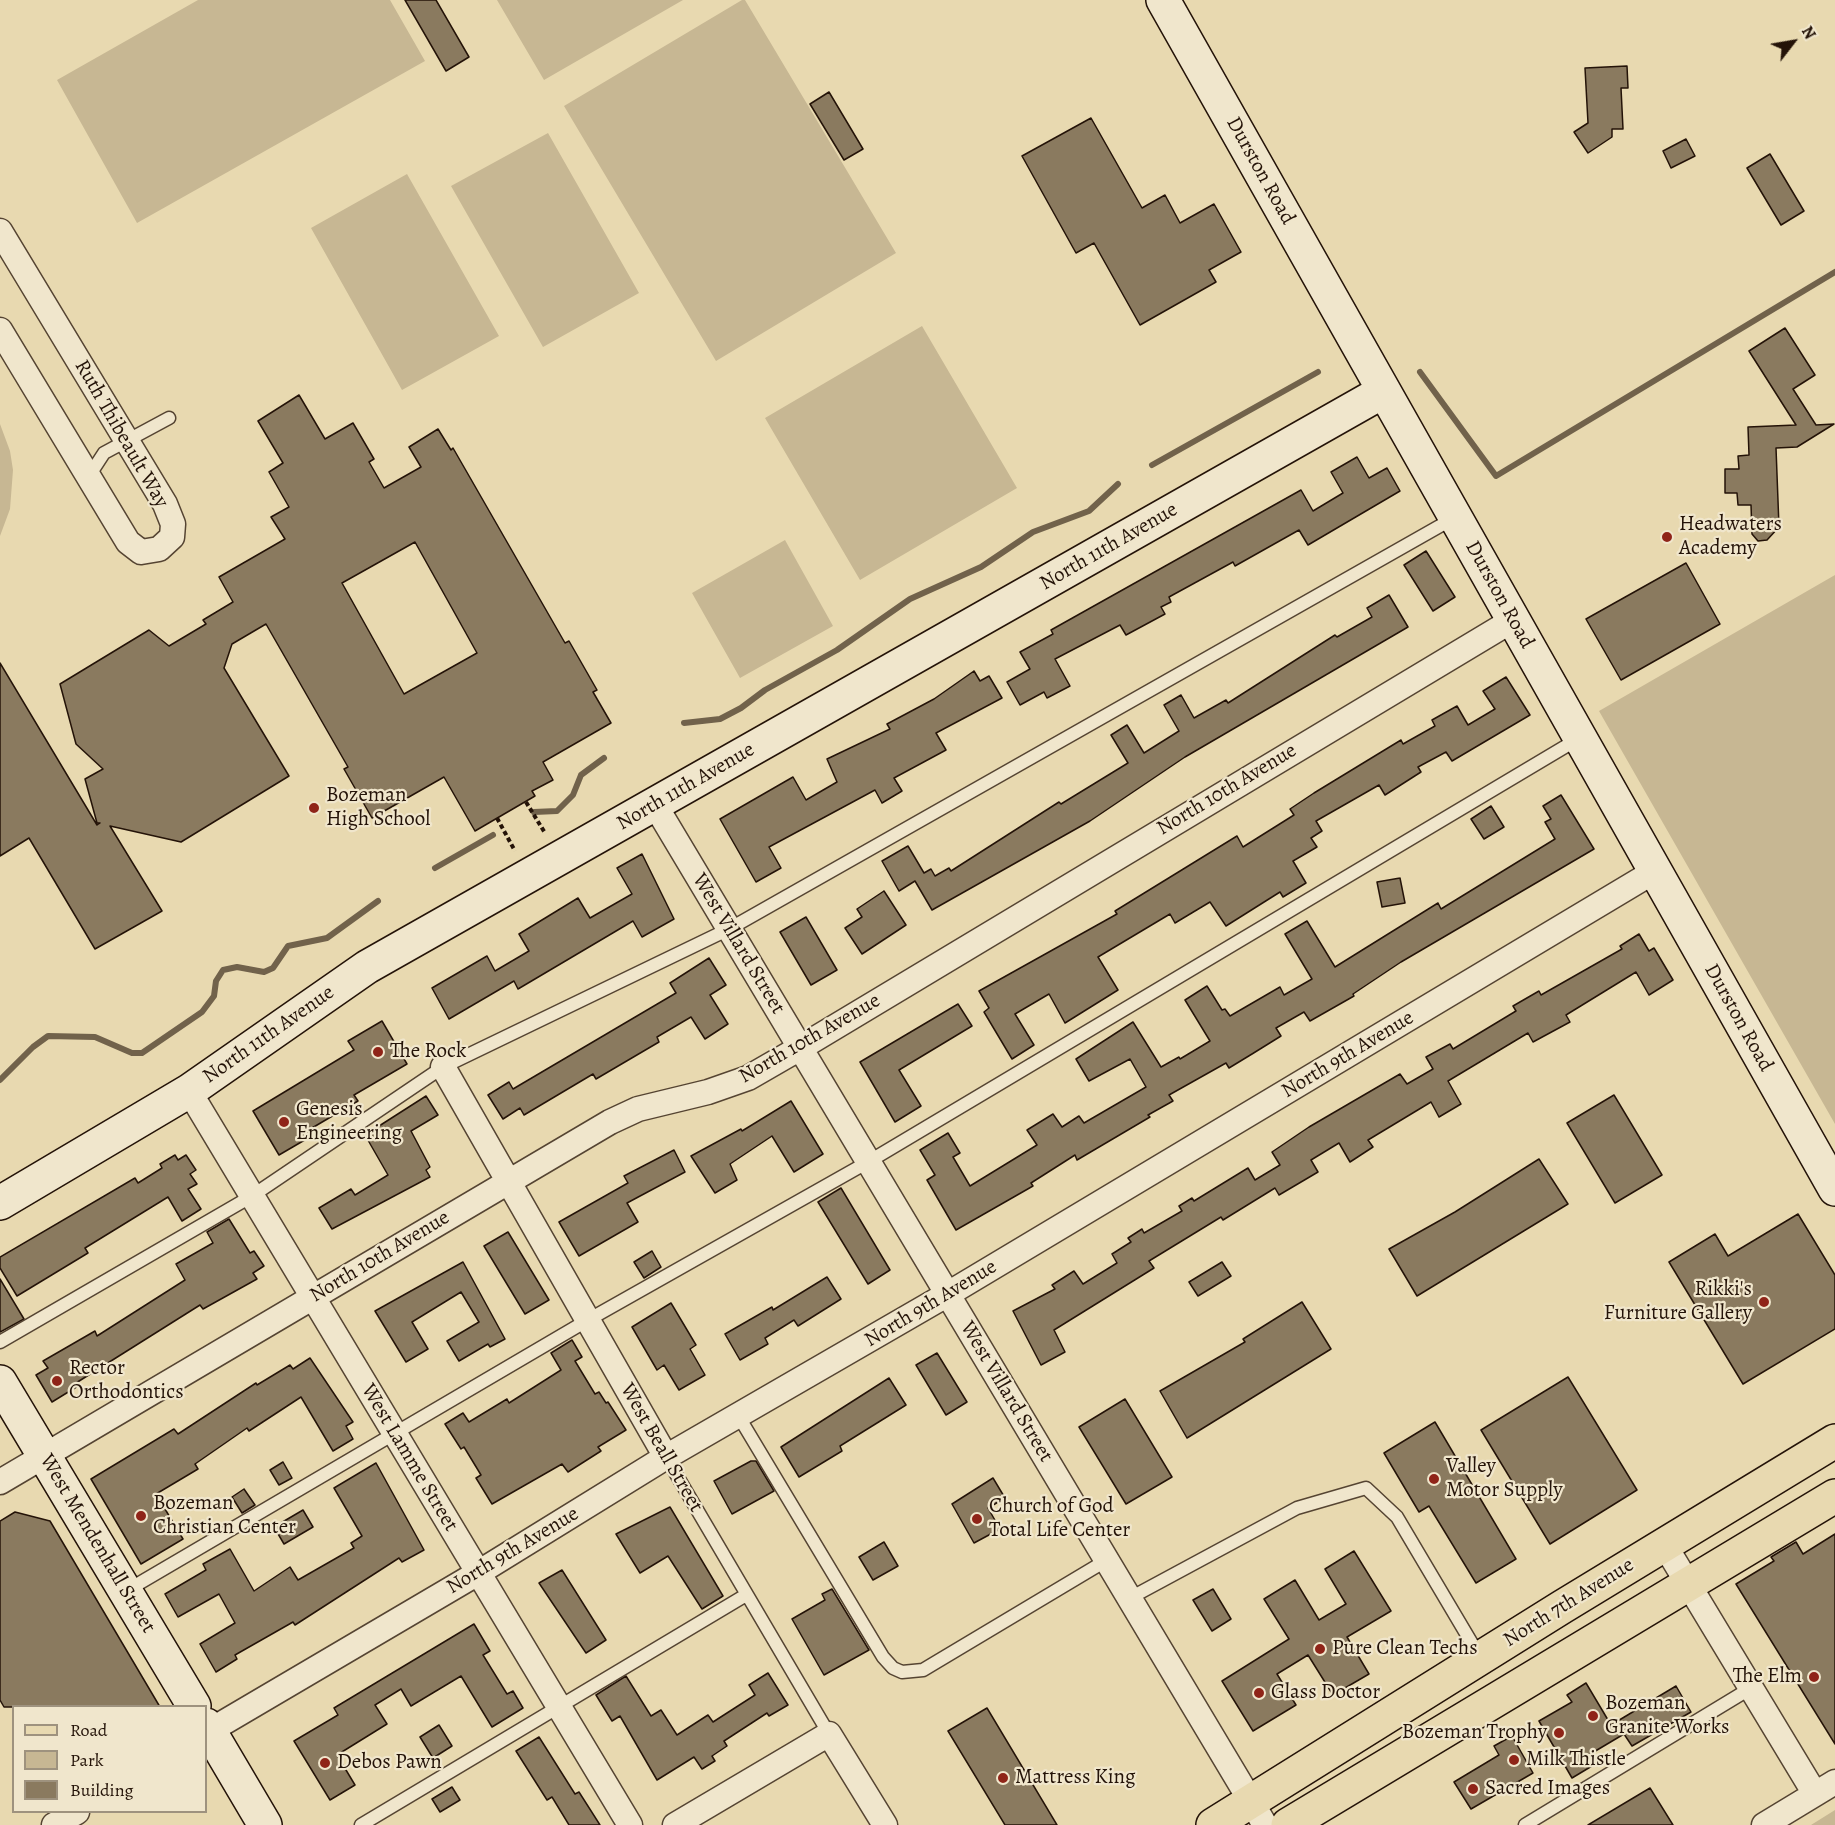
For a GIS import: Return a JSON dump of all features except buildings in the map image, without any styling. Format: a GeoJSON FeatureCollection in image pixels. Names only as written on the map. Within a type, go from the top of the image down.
{"type":"FeatureCollection","features":[{"type":"Feature","properties":{"kind":"main road","name":"North 7th Avenue"},"geometry":{"type":"LineString","coordinates":[[1213,1825],[1257,1812],[1480,1658],[1835,1441]]}},
{"type":"Feature","properties":{"kind":"main road","name":"North 7th Avenue"},"geometry":{"type":"LineString","coordinates":[[1288,1825],[1835,1496]]}},
{"type":"Feature","properties":{"kind":"street","name":"Durston Road"},"geometry":{"type":"LineString","coordinates":[[1163,0],[1835,1189]]}},
{"type":"Feature","properties":{"kind":"street","name":"Ruth Thibeault Way"},"geometry":{"type":"LineString","coordinates":[[0,231],[165,504],[172,524],[172,537],[159,549],[141,552],[128,542],[0,330]]}},
{"type":"Feature","properties":{"kind":"street","name":"North 11th Avenue"},"geometry":{"type":"LineString","coordinates":[[0,1203],[189,1091],[367,967],[1384,391]]}},
{"type":"Feature","properties":{"kind":"street","name":"North 10th Avenue"},"geometry":{"type":"LineString","coordinates":[[0,1482],[508,1180],[559,1155],[610,1122],[638,1109],[708,1092],[748,1078],[1513,620]]}},
{"type":"Feature","properties":{"kind":"street","name":"West Villard Street"},"geometry":{"type":"LineString","coordinates":[[655,805],[1257,1812]]}},
{"type":"Feature","properties":{"kind":"street","name":"North 9th Avenue"},"geometry":{"type":"LineString","coordinates":[[207,1722],[478,1573],[666,1457],[739,1417],[948,1294],[1655,871]]}},
{"type":"Feature","properties":{"kind":"street","name":"West Beall Street"},"geometry":{"type":"LineString","coordinates":[[443,1067],[666,1457]]}},
{"type":"Feature","properties":{"kind":"street","name":"West Lamme Street"},"geometry":{"type":"LineString","coordinates":[[189,1091],[630,1825]]}},
{"type":"Feature","properties":{"kind":"street","name":"West Mendenhall Street"},"geometry":{"type":"LineString","coordinates":[[0,1382],[193,1705]]}},
{"type":"Feature","properties":{"kind":"street"},"geometry":{"type":"LineString","coordinates":[[1664,1544],[1751,1688],[1825,1788],[1764,1825]]}},
{"type":"Feature","properties":{"kind":"street","name":"West Mendenhall Street"},"geometry":{"type":"LineString","coordinates":[[207,1729],[265,1825]]}},
{"type":"Feature","properties":{"kind":"street","name":"West Beall Street"},"geometry":{"type":"LineString","coordinates":[[829,1734],[885,1825]]}},
{"type":"Feature","properties":{"kind":"street"},"geometry":{"type":"LineString","coordinates":[[675,1825],[829,1734]]}},
{"type":"Feature","properties":{"kind":"lane"},"geometry":{"type":"LineString","coordinates":[[88,476],[104,453],[126,439],[142,434],[169,418]]}},
{"type":"Feature","properties":{"kind":"lane"},"geometry":{"type":"LineString","coordinates":[[0,1342],[252,1196],[443,1067],[729,929],[1455,517]]}},
{"type":"Feature","properties":{"kind":"lane"},"geometry":{"type":"LineString","coordinates":[[126,1591],[588,1320],[868,1162],[1579,739]]}},
{"type":"Feature","properties":{"kind":"lane"},"geometry":{"type":"LineString","coordinates":[[739,1417],[883,1657],[893,1668],[902,1672],[923,1670],[933,1665],[1107,1560]]}},
{"type":"Feature","properties":{"kind":"lane","name":"West Beall Street"},"geometry":{"type":"LineString","coordinates":[[666,1457],[829,1734]]}},
{"type":"Feature","properties":{"kind":"lane"},"geometry":{"type":"LineString","coordinates":[[1130,1599],[1298,1508],[1366,1488],[1397,1517],[1480,1658]]}},
{"type":"Feature","properties":{"kind":"lane"},"geometry":{"type":"LineString","coordinates":[[361,1825],[746,1596]]}},
{"type":"Feature","properties":{"kind":"lane"},"geometry":{"type":"LineString","coordinates":[[1525,1825],[1751,1688]]}},
{"type":"Feature","properties":{"kind":"path"},"geometry":{"type":"LineString","coordinates":[[526,802],[545,833]]}},
{"type":"Feature","properties":{"kind":"path"},"geometry":{"type":"LineString","coordinates":[[497,818],[515,851]]}},
{"type":"Feature","properties":{"kind":"green space"},"geometry":{"type":"Polygon","coordinates":[[[198,0],[390,0],[425,61],[137,223],[57,80],[198,0]]]}},
{"type":"Feature","properties":{"kind":"green space"},"geometry":{"type":"Polygon","coordinates":[[[497,0],[683,0],[544,80],[497,0]]]}},
{"type":"Feature","properties":{"kind":"green space"},"geometry":{"type":"Polygon","coordinates":[[[745,0],[896,253],[716,361],[564,106],[745,0]]]}},
{"type":"Feature","properties":{"kind":"green space"},"geometry":{"type":"Polygon","coordinates":[[[548,133],[639,293],[543,347],[451,186],[548,133]]]}},
{"type":"Feature","properties":{"kind":"green space"},"geometry":{"type":"Polygon","coordinates":[[[407,174],[499,336],[402,390],[311,228],[407,174]]]}},
{"type":"Feature","properties":{"kind":"green space"},"geometry":{"type":"Polygon","coordinates":[[[922,326],[1017,488],[860,580],[765,418],[922,326]]]}},
{"type":"Feature","properties":{"kind":"green space"},"geometry":{"type":"Polygon","coordinates":[[[0,424],[10,451],[13,470],[10,509],[0,536],[0,424]]]}},
{"type":"Feature","properties":{"kind":"green space"},"geometry":{"type":"Polygon","coordinates":[[[785,540],[833,626],[740,678],[692,593],[785,540]]]}},
{"type":"Feature","properties":{"kind":"green space"},"geometry":{"type":"Polygon","coordinates":[[[1835,575],[1835,1124],[1599,711],[1835,575]]]}},
{"type":"Feature","properties":{"kind":"green space"},"geometry":{"type":"Polygon","coordinates":[[[1835,1810],[1835,1825],[1811,1825],[1835,1810]]]}},
{"type":"Feature","properties":{"kind":"waterway"},"geometry":{"type":"LineString","coordinates":[[1420,372],[1496,476],[1835,272]]}},
{"type":"Feature","properties":{"kind":"waterway"},"geometry":{"type":"LineString","coordinates":[[1152,465],[1318,372]]}},
{"type":"Feature","properties":{"kind":"waterway"},"geometry":{"type":"LineString","coordinates":[[684,723],[720,719],[741,708],[765,690],[837,650],[910,599],[981,567],[1033,532],[1089,511],[1118,484]]}},
{"type":"Feature","properties":{"kind":"waterway"},"geometry":{"type":"LineString","coordinates":[[534,812],[557,811],[573,795],[581,775],[604,758]]}},
{"type":"Feature","properties":{"kind":"waterway"},"geometry":{"type":"LineString","coordinates":[[435,868],[493,835]]}},
{"type":"Feature","properties":{"kind":"waterway"},"geometry":{"type":"LineString","coordinates":[[0,1080],[33,1047],[48,1036],[95,1037],[132,1053],[142,1053],[202,1012],[214,996],[216,981],[223,970],[237,967],[264,972],[273,968],[288,946],[327,938],[378,901]]}},
{"type":"Feature","properties":{"kind":"place","name":"Headwaters Academy"},"geometry":{"type":"Point","coordinates":[1667,537]}},
{"type":"Feature","properties":{"kind":"place","name":"Bozeman High School"},"geometry":{"type":"Point","coordinates":[314,808]}},
{"type":"Feature","properties":{"kind":"place","name":"The Rock"},"geometry":{"type":"Point","coordinates":[378,1052]}},
{"type":"Feature","properties":{"kind":"place","name":"Genesis Engineering"},"geometry":{"type":"Point","coordinates":[284,1122]}},
{"type":"Feature","properties":{"kind":"place","name":"Rikki's Furniture Gallery"},"geometry":{"type":"Point","coordinates":[1764,1302]}},
{"type":"Feature","properties":{"kind":"place","name":"Rector Orthodontics"},"geometry":{"type":"Point","coordinates":[57,1381]}},
{"type":"Feature","properties":{"kind":"place","name":"Valley Motor Supply"},"geometry":{"type":"Point","coordinates":[1434,1479]}},
{"type":"Feature","properties":{"kind":"place","name":"Bozeman Christian Center"},"geometry":{"type":"Point","coordinates":[141,1516]}},
{"type":"Feature","properties":{"kind":"place","name":"Church of God Total Life Center"},"geometry":{"type":"Point","coordinates":[977,1519]}},
{"type":"Feature","properties":{"kind":"place","name":"Pure Clean Techs"},"geometry":{"type":"Point","coordinates":[1320,1649]}},
{"type":"Feature","properties":{"kind":"place","name":"The Elm"},"geometry":{"type":"Point","coordinates":[1814,1677]}},
{"type":"Feature","properties":{"kind":"place","name":"Glass Doctor"},"geometry":{"type":"Point","coordinates":[1259,1693]}},
{"type":"Feature","properties":{"kind":"place","name":"Bozeman Granite Works"},"geometry":{"type":"Point","coordinates":[1593,1716]}},
{"type":"Feature","properties":{"kind":"place","name":"Bozeman Trophy"},"geometry":{"type":"Point","coordinates":[1559,1733]}},
{"type":"Feature","properties":{"kind":"place","name":"Milk Thistle"},"geometry":{"type":"Point","coordinates":[1514,1760]}},
{"type":"Feature","properties":{"kind":"place","name":"Debos Pawn"},"geometry":{"type":"Point","coordinates":[325,1763]}},
{"type":"Feature","properties":{"kind":"place","name":"Mattress King"},"geometry":{"type":"Point","coordinates":[1003,1778]}},
{"type":"Feature","properties":{"kind":"place","name":"Sacred Images"},"geometry":{"type":"Point","coordinates":[1473,1789]}}]}
